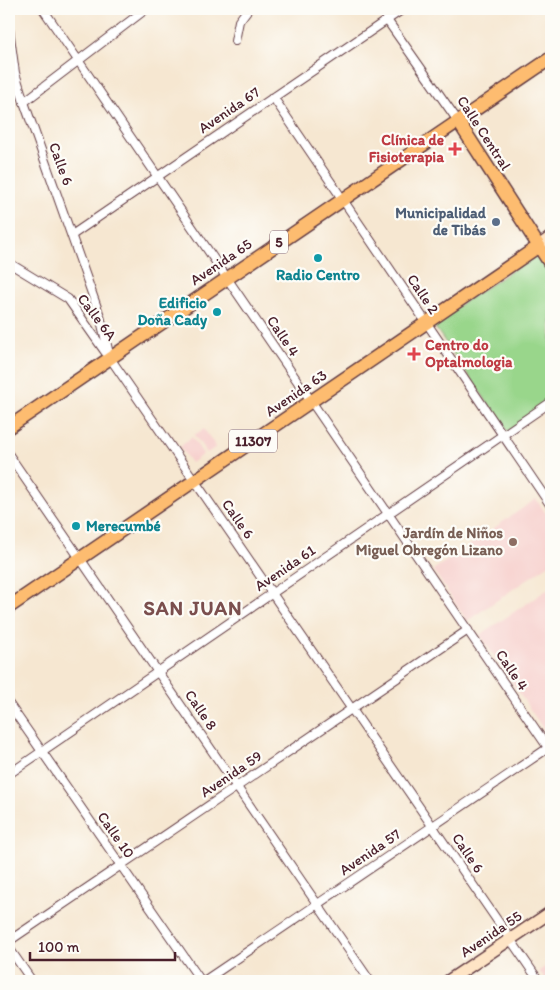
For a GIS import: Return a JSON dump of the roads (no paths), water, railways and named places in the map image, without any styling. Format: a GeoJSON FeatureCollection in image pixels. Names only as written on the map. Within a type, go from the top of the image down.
{"type":"FeatureCollection","features":[{"type":"Feature","properties":{"kind":"main road","name":"Avenida 65"},"geometry":{"type":"LineString","coordinates":[[9,428],[551,58]]}},
{"type":"Feature","properties":{"kind":"main road","name":"Calle Central"},"geometry":{"type":"LineString","coordinates":[[458,121],[551,264]]}},
{"type":"Feature","properties":{"kind":"main road","name":"Avenida 63"},"geometry":{"type":"LineString","coordinates":[[9,607],[539,246]]}},
{"type":"Feature","properties":{"kind":"street","name":"Calle 4"},"geometry":{"type":"LineString","coordinates":[[43,9],[550,749]]}},
{"type":"Feature","properties":{"kind":"street"},"geometry":{"type":"LineString","coordinates":[[24,102],[146,9]]}},
{"type":"Feature","properties":{"kind":"street"},"geometry":{"type":"LineString","coordinates":[[235,41],[239,21],[248,9]]}},
{"type":"Feature","properties":{"kind":"street","name":"Avenida 67"},"geometry":{"type":"LineString","coordinates":[[72,235],[403,9]]}},
{"type":"Feature","properties":{"kind":"street","name":"Calle Central"},"geometry":{"type":"LineString","coordinates":[[387,20],[458,121]]}},
{"type":"Feature","properties":{"kind":"street","name":"Calle 6"},"geometry":{"type":"LineString","coordinates":[[9,29],[15,73],[100,316],[110,358],[538,981]]}},
{"type":"Feature","properties":{"kind":"street","name":"Calle 2"},"geometry":{"type":"LineString","coordinates":[[272,97],[551,506]]}},
{"type":"Feature","properties":{"kind":"street","name":"Avenida 63"},"geometry":{"type":"LineString","coordinates":[[539,246],[551,237]]}},
{"type":"Feature","properties":{"kind":"street","name":"Calle 6A"},"geometry":{"type":"LineString","coordinates":[[9,263],[68,300],[110,358]]}},
{"type":"Feature","properties":{"kind":"street"},"geometry":{"type":"LineString","coordinates":[[87,324],[100,316]]}},
{"type":"Feature","properties":{"kind":"street","name":"Avenida 61"},"geometry":{"type":"LineString","coordinates":[[9,774],[551,402]]}},
{"type":"Feature","properties":{"kind":"street","name":"Calle 8"},"geometry":{"type":"LineString","coordinates":[[9,455],[370,981]]}},
{"type":"Feature","properties":{"kind":"street","name":"Avenida 59"},"geometry":{"type":"LineString","coordinates":[[9,942],[468,630]]}},
{"type":"Feature","properties":{"kind":"street","name":"Calle 10"},"geometry":{"type":"LineString","coordinates":[[9,704],[202,981]]}},
{"type":"Feature","properties":{"kind":"street","name":"Avenida 57"},"geometry":{"type":"LineString","coordinates":[[202,981],[550,749]]}},
{"type":"Feature","properties":{"kind":"street","name":"Avenida 55"},"geometry":{"type":"LineString","coordinates":[[448,981],[551,912]]}},
{"type":"Feature","properties":{"kind":"street"},"geometry":{"type":"LineString","coordinates":[[9,948],[32,981]]}},
{"type":"Feature","properties":{"kind":"place","name":"Clínica de Fisioterapia"},"geometry":{"type":"Point","coordinates":[455,149]}},
{"type":"Feature","properties":{"kind":"place","name":"Municipalidad de Tibás"},"geometry":{"type":"Point","coordinates":[496,222]}},
{"type":"Feature","properties":{"kind":"place","name":"Radio Centro"},"geometry":{"type":"Point","coordinates":[318,258]}},
{"type":"Feature","properties":{"kind":"place","name":"Edificio Doña Cady"},"geometry":{"type":"Point","coordinates":[217,312]}},
{"type":"Feature","properties":{"kind":"place","name":"Centro do Optalmologia"},"geometry":{"type":"Point","coordinates":[414,354]}},
{"type":"Feature","properties":{"kind":"place","name":"Merecumbé"},"geometry":{"type":"Point","coordinates":[76,526]}},
{"type":"Feature","properties":{"kind":"place","name":"Jardín de Niños Miguel Obregón Lizano"},"geometry":{"type":"Point","coordinates":[513,542]}},
{"type":"Feature","properties":{"kind":"district","name":"SAN JUAN"},"geometry":{"type":"Point","coordinates":[193,608]}}]}
